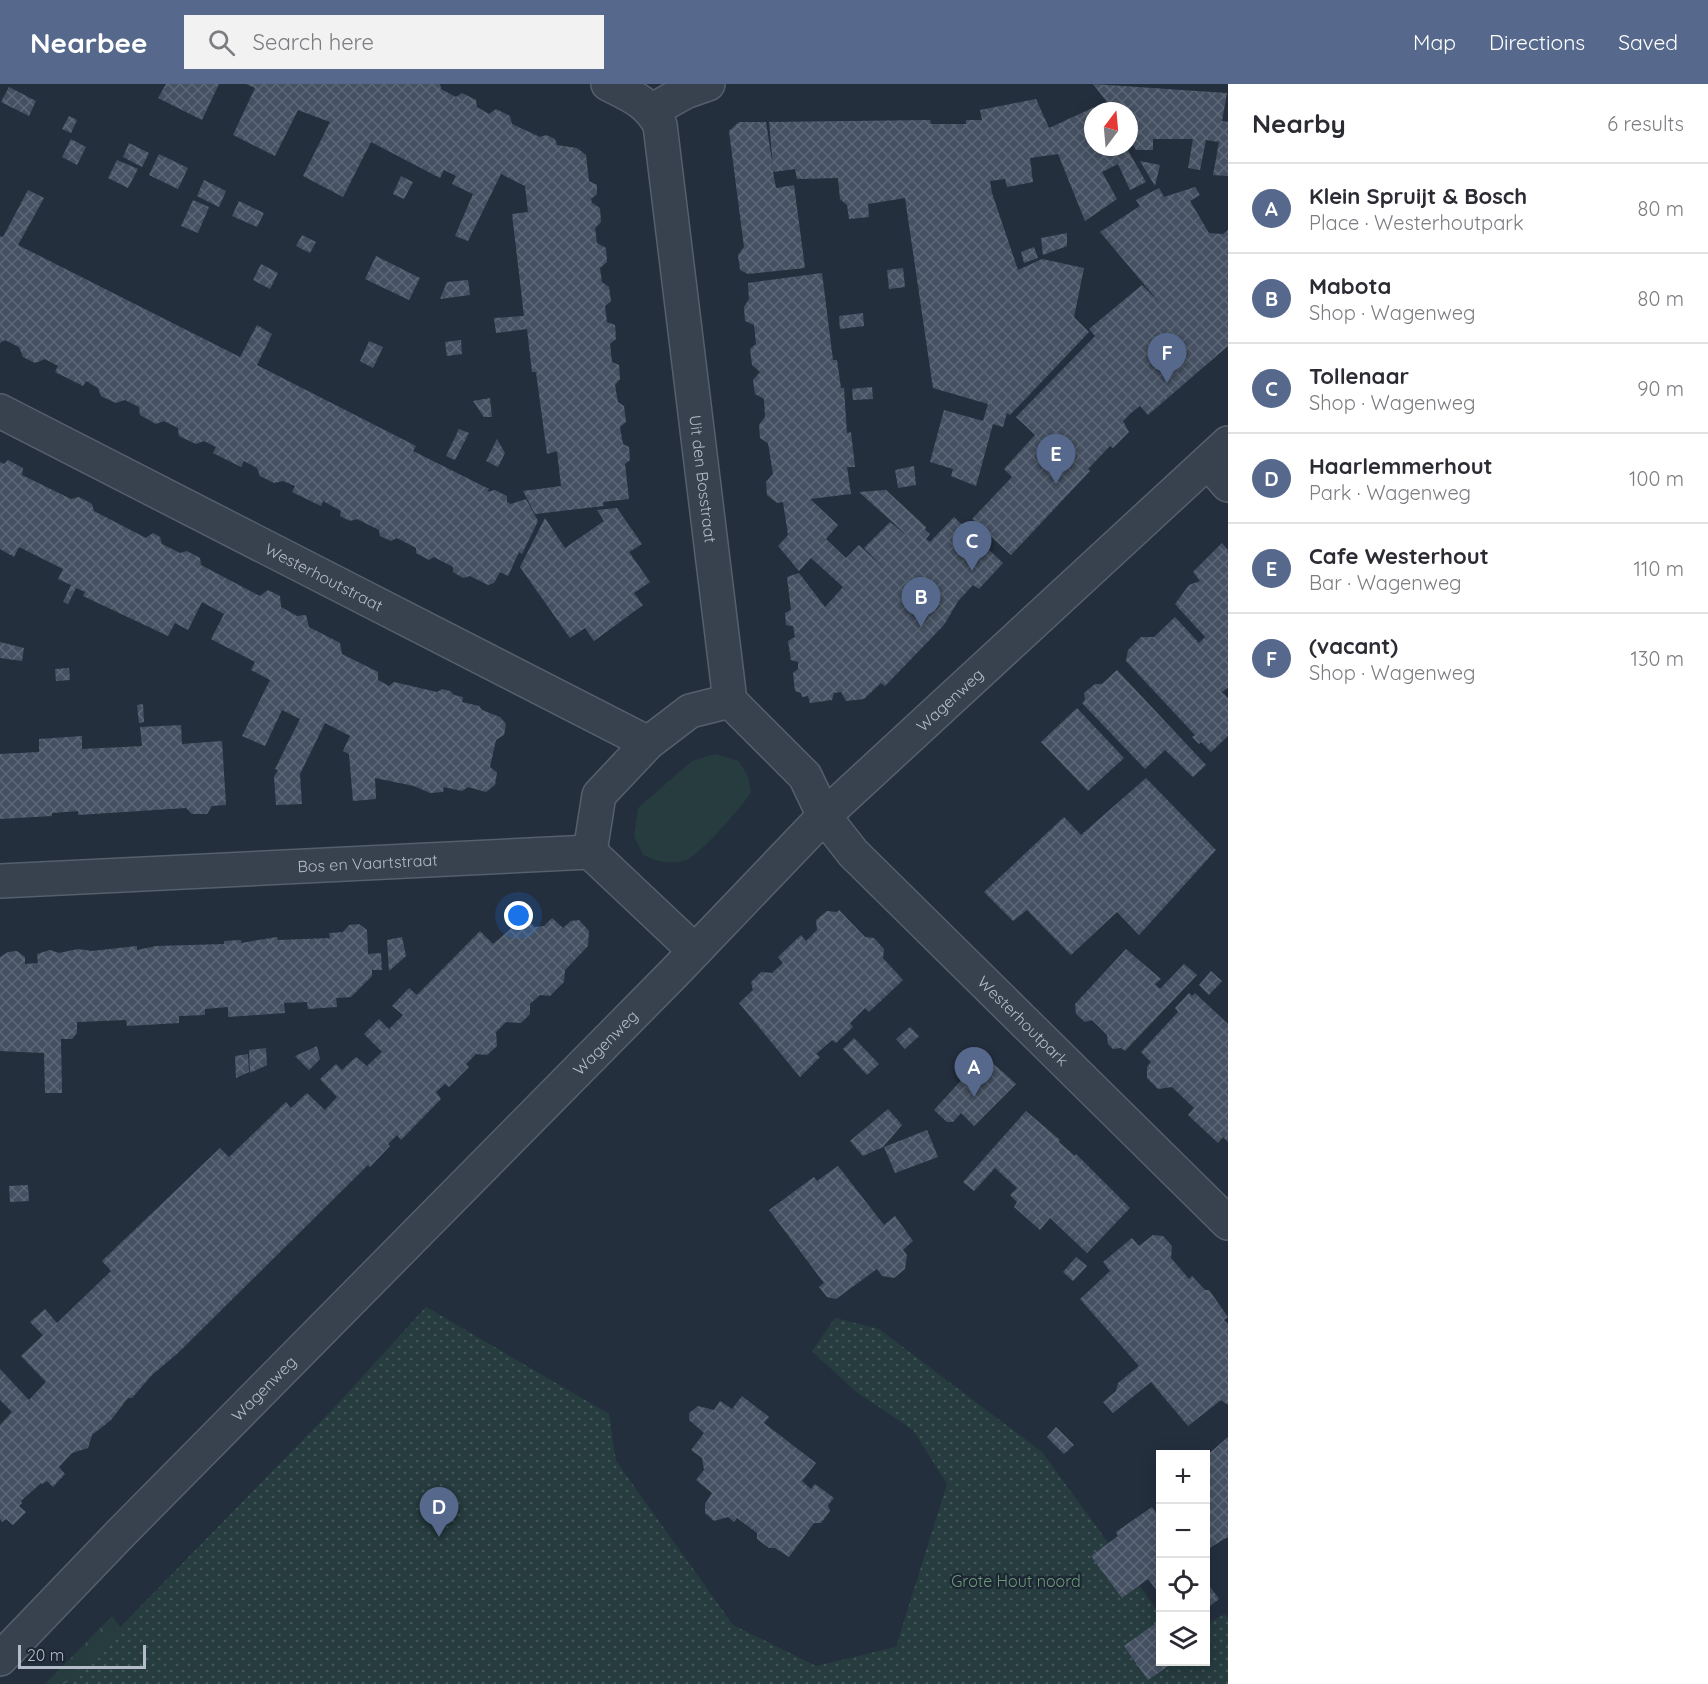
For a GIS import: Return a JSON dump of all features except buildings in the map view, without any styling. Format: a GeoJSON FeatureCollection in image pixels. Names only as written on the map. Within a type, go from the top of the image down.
{"type":"FeatureCollection","features":[{"type":"Feature","properties":{"kind":"street"},"geometry":{"type":"LineString","coordinates":[[608,84],[641,100],[652,110],[685,92],[708,84]]}},
{"type":"Feature","properties":{"kind":"street","name":"Uit den Bosstraat"},"geometry":{"type":"LineString","coordinates":[[652,110],[660,125],[730,701]]}},
{"type":"Feature","properties":{"kind":"street","name":"Westerhoutstraat"},"geometry":{"type":"LineString","coordinates":[[0,411],[648,743]]}},
{"type":"Feature","properties":{"kind":"street","name":"Wagenweg"},"geometry":{"type":"LineString","coordinates":[[0,1659],[119,1535],[695,951],[824,816],[1221,463]]}},
{"type":"Feature","properties":{"kind":"street"},"geometry":{"type":"LineString","coordinates":[[695,951],[591,852],[599,795],[648,743],[690,711],[730,701],[805,776],[824,816]]}},
{"type":"Feature","properties":{"kind":"street","name":"Westerhoutpark"},"geometry":{"type":"LineString","coordinates":[[824,816],[853,853],[1228,1223]]}},
{"type":"Feature","properties":{"kind":"street","name":"Bos en Vaartstraat"},"geometry":{"type":"LineString","coordinates":[[0,882],[591,852]]}},
{"type":"Feature","properties":{"kind":"green space"},"geometry":{"type":"Polygon","coordinates":[[[715,754],[739,761],[748,777],[751,792],[719,831],[690,858],[684,861],[668,862],[643,855],[634,836],[638,808],[692,761],[715,754]]]}},
{"type":"Feature","properties":{"kind":"green space","name":"Grote Hout noord"},"geometry":{"type":"Polygon","coordinates":[[[426,1307],[609,1414],[616,1461],[733,1625],[816,1666],[896,1647],[947,1484],[913,1430],[855,1391],[812,1351],[835,1318],[879,1329],[1042,1452],[1156,1609],[1156,1666],[1210,1666],[1210,1622],[1225,1614],[1228,1618],[1228,1684],[65,1684],[331,1411],[426,1307]]]}},
{"type":"Feature","properties":{"kind":"green space"},"geometry":{"type":"Polygon","coordinates":[[[112,1616],[163,1684],[45,1684],[112,1616]]]}},
{"type":"Feature","properties":{"kind":"place","name":"(vacant)"},"geometry":{"type":"Point","coordinates":[1167,383]}},
{"type":"Feature","properties":{"kind":"place","name":"Cafe Westerhout"},"geometry":{"type":"Point","coordinates":[1056,484]}},
{"type":"Feature","properties":{"kind":"place","name":"Tollenaar"},"geometry":{"type":"Point","coordinates":[972,571]}},
{"type":"Feature","properties":{"kind":"place","name":"Mabota"},"geometry":{"type":"Point","coordinates":[921,627]}},
{"type":"Feature","properties":{"kind":"place","name":"Klein Spruijt & Bosch"},"geometry":{"type":"Point","coordinates":[974,1097]}},
{"type":"Feature","properties":{"kind":"place","name":"Haarlemmerhout"},"geometry":{"type":"Point","coordinates":[439,1537]}}]}
